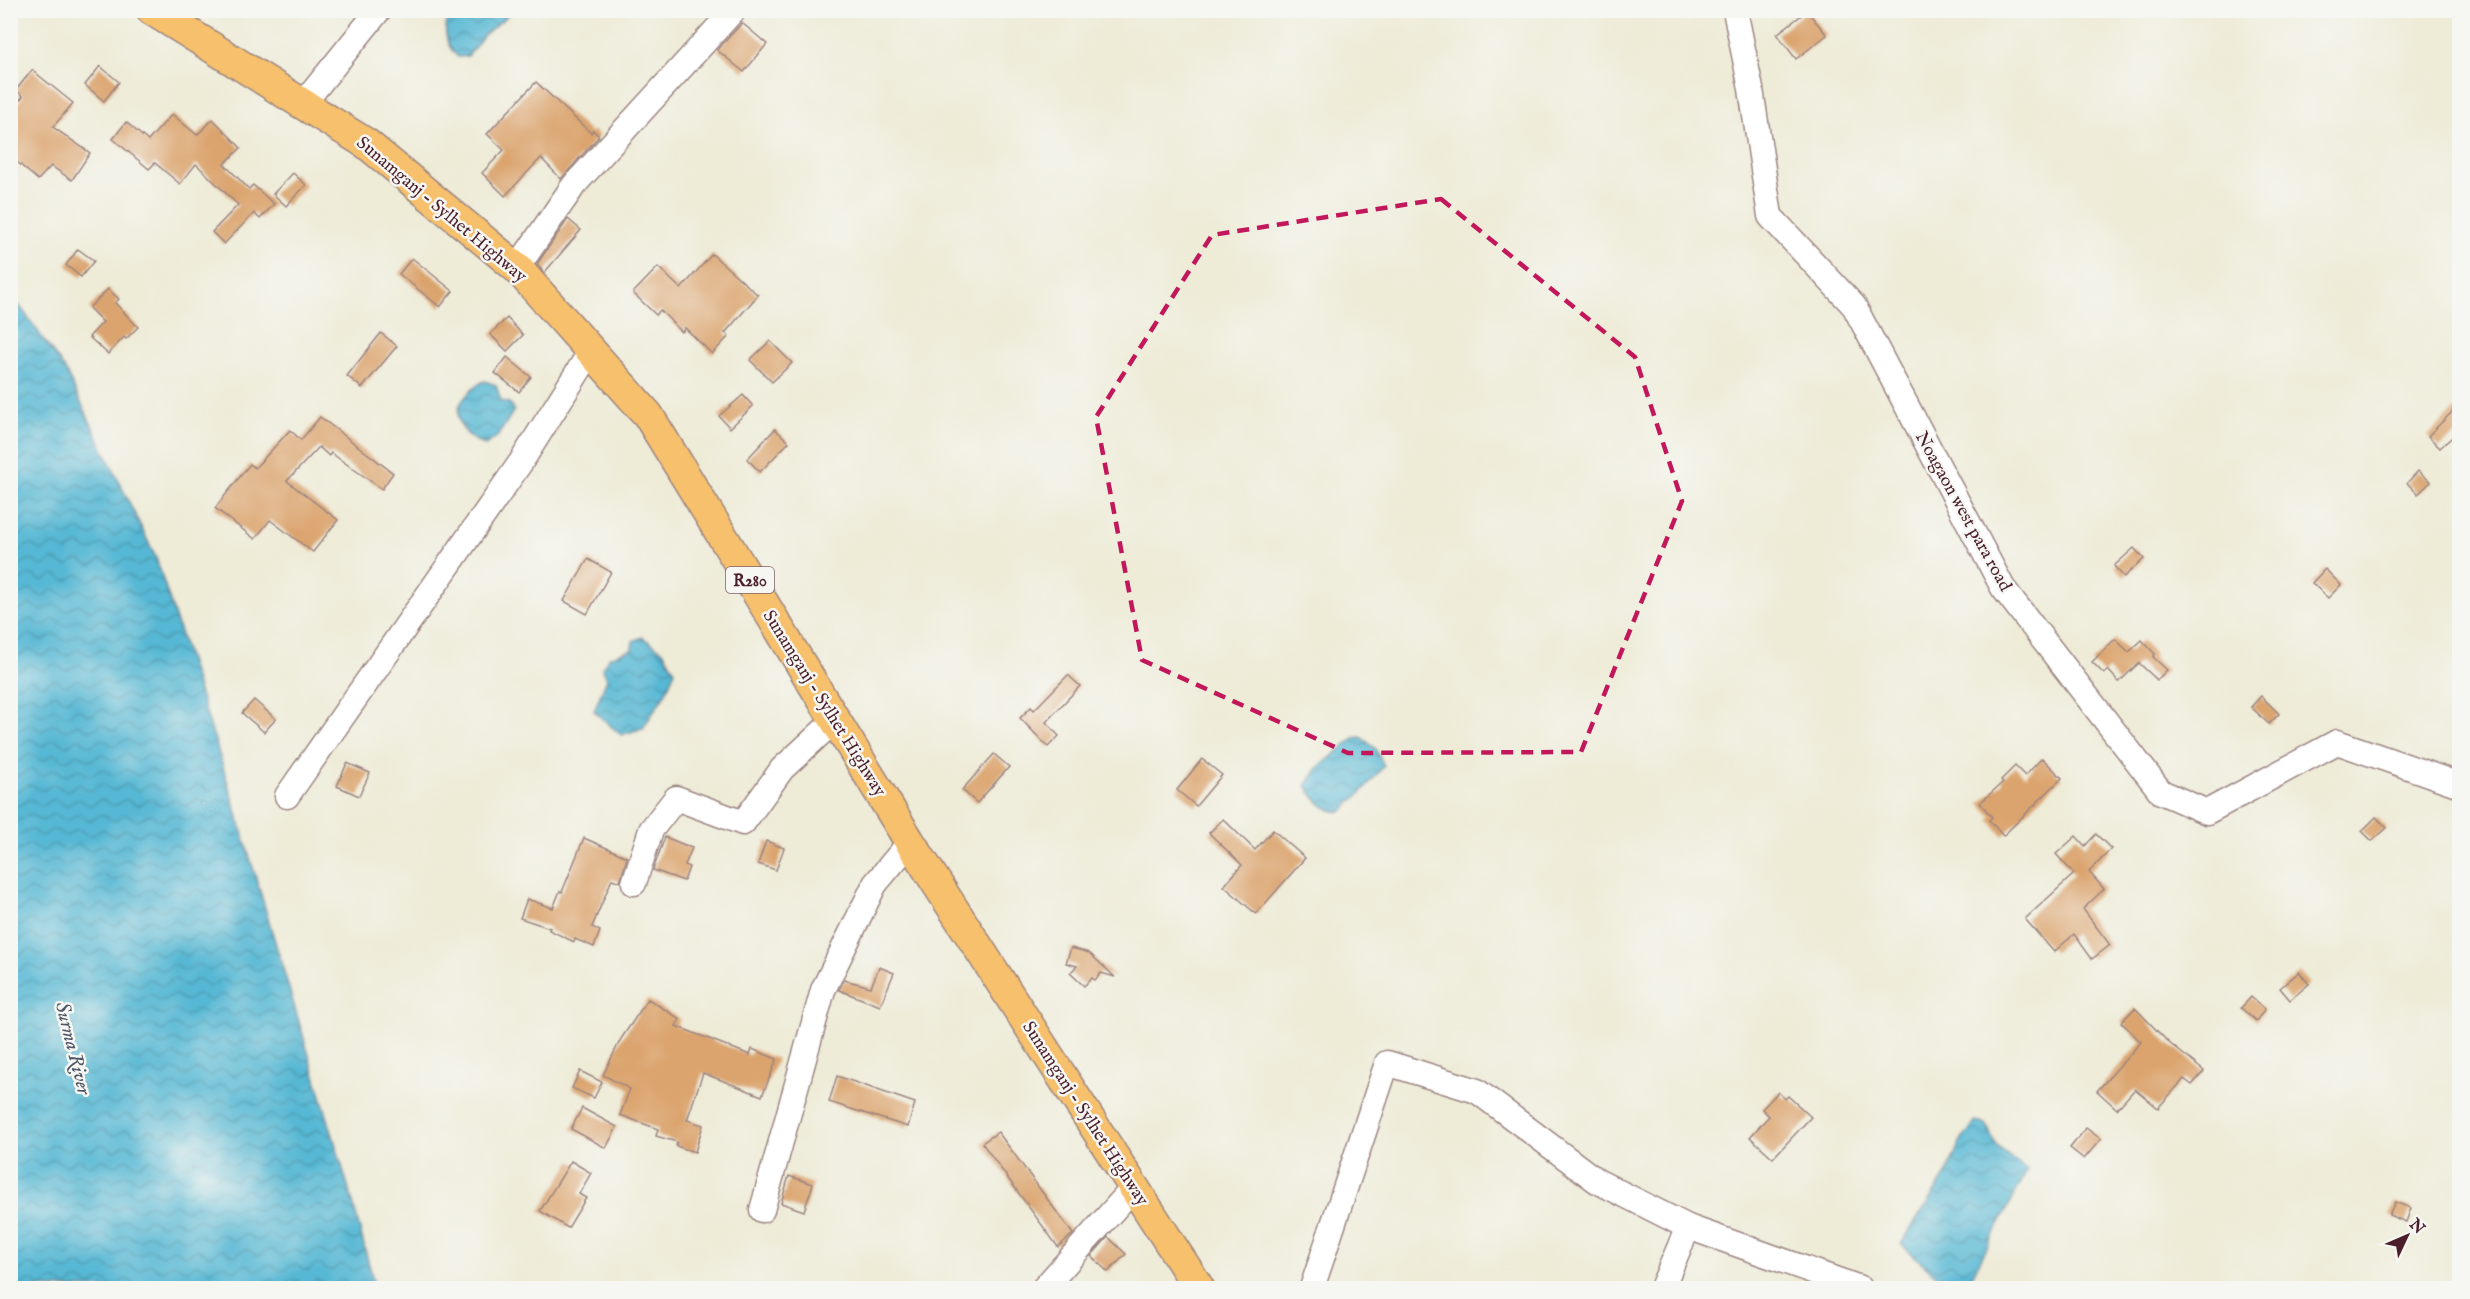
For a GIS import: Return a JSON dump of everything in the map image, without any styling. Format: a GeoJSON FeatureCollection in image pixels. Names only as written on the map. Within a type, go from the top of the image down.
{"type":"FeatureCollection","features":[{"type":"Feature","properties":{"kind":"main road","name":"Sunamganj - Sylhet Highway"},"geometry":{"type":"LineString","coordinates":[[152,10],[367,144],[517,268],[648,415],[910,842],[1134,1187],[1195,1286]]}},
{"type":"Feature","properties":{"kind":"street"},"geometry":{"type":"LineString","coordinates":[[303,104],[379,10]]}},
{"type":"Feature","properties":{"kind":"street"},"geometry":{"type":"LineString","coordinates":[[517,268],[574,185],[734,10]]}},
{"type":"Feature","properties":{"kind":"street","name":"Noagaon west para road"},"geometry":{"type":"LineString","coordinates":[[1735,10],[1751,89],[1770,216],[1854,306],[2003,588],[2161,792],[2207,812],[2337,742],[2460,785]]}},
{"type":"Feature","properties":{"kind":"street"},"geometry":{"type":"LineString","coordinates":[[287,796],[521,462],[591,351]]}},
{"type":"Feature","properties":{"kind":"street"},"geometry":{"type":"LineString","coordinates":[[634,883],[651,830],[676,798],[743,823],[782,769],[835,720]]}},
{"type":"Feature","properties":{"kind":"street"},"geometry":{"type":"LineString","coordinates":[[762,1210],[823,990],[875,884],[910,842]]}},
{"type":"Feature","properties":{"kind":"street"},"geometry":{"type":"LineString","coordinates":[[1312,1288],[1386,1063],[1477,1090],[1597,1181],[1688,1227],[1860,1288]]}},
{"type":"Feature","properties":{"kind":"street"},"geometry":{"type":"LineString","coordinates":[[1044,1288],[1134,1187]]}},
{"type":"Feature","properties":{"kind":"street"},"geometry":{"type":"LineString","coordinates":[[1662,1288],[1688,1227]]}},
{"type":"Feature","properties":{"kind":"highlighted area"},"geometry":{"type":"Polygon","coordinates":[[[1441,199],[1635,357],[1682,501],[1581,752],[1348,753],[1142,660],[1096,417],[1212,235],[1441,199]]]}},
{"type":"Feature","properties":{"kind":"water"},"geometry":{"type":"Polygon","coordinates":[[[454,11],[509,11],[507,16],[484,35],[468,56],[458,57],[450,47],[446,34],[447,22],[454,11]]]}},
{"type":"Feature","properties":{"kind":"water","name":"Surma River"},"geometry":{"type":"Polygon","coordinates":[[[11,294],[64,368],[156,558],[217,747],[353,1203],[375,1288],[11,1288],[11,294]]]}},
{"type":"Feature","properties":{"kind":"water"},"geometry":{"type":"Polygon","coordinates":[[[485,381],[496,385],[501,401],[509,403],[514,410],[498,436],[485,445],[469,435],[460,423],[458,415],[463,400],[477,385],[485,381]]]}},
{"type":"Feature","properties":{"kind":"water"},"geometry":{"type":"Polygon","coordinates":[[[642,637],[663,651],[675,671],[665,694],[643,728],[621,735],[594,711],[607,678],[602,668],[609,657],[632,649],[633,641],[642,637]]]}},
{"type":"Feature","properties":{"kind":"water"},"geometry":{"type":"Polygon","coordinates":[[[1361,737],[1375,748],[1384,766],[1342,811],[1326,808],[1306,786],[1317,769],[1354,738],[1361,737]]]}},
{"type":"Feature","properties":{"kind":"water"},"geometry":{"type":"Polygon","coordinates":[[[1975,1122],[1986,1124],[1997,1147],[2027,1171],[1970,1280],[1937,1276],[1901,1244],[1947,1173],[1959,1144],[1975,1122]]]}},
{"type":"Feature","properties":{"kind":"building"},"geometry":{"type":"Polygon","coordinates":[[[1807,11],[1827,35],[1796,59],[1777,34],[1807,11]]]}},
{"type":"Feature","properties":{"kind":"building"},"geometry":{"type":"Polygon","coordinates":[[[742,23],[767,44],[744,72],[717,50],[742,23]]]}},
{"type":"Feature","properties":{"kind":"building"},"geometry":{"type":"Polygon","coordinates":[[[100,66],[119,82],[104,101],[85,85],[100,66]]]}},
{"type":"Feature","properties":{"kind":"building"},"geometry":{"type":"Polygon","coordinates":[[[32,70],[73,103],[53,127],[90,153],[72,180],[51,166],[38,180],[10,156],[10,113],[23,96],[16,90],[32,70]]]}},
{"type":"Feature","properties":{"kind":"building"},"geometry":{"type":"Polygon","coordinates":[[[536,82],[591,133],[593,130],[599,136],[561,179],[541,158],[505,196],[482,173],[504,150],[487,134],[536,82]]]}},
{"type":"Feature","properties":{"kind":"building"},"geometry":{"type":"Polygon","coordinates":[[[172,114],[197,135],[213,119],[241,148],[224,164],[249,189],[253,185],[274,204],[260,219],[254,213],[224,244],[212,232],[238,205],[196,164],[180,184],[155,163],[149,169],[113,139],[126,122],[148,141],[172,114]]]}},
{"type":"Feature","properties":{"kind":"building"},"geometry":{"type":"Polygon","coordinates":[[[293,173],[306,185],[286,206],[273,194],[293,173]]]}},
{"type":"Feature","properties":{"kind":"building"},"geometry":{"type":"Polygon","coordinates":[[[568,219],[581,230],[544,273],[537,264],[568,219]]]}},
{"type":"Feature","properties":{"kind":"building"},"geometry":{"type":"Polygon","coordinates":[[[78,249],[94,261],[81,277],[66,265],[78,249]]]}},
{"type":"Feature","properties":{"kind":"building"},"geometry":{"type":"Polygon","coordinates":[[[712,254],[758,295],[725,333],[729,336],[712,354],[685,328],[682,332],[660,310],[656,315],[633,293],[658,267],[681,289],[712,254]]]}},
{"type":"Feature","properties":{"kind":"building"},"geometry":{"type":"Polygon","coordinates":[[[412,258],[453,291],[440,307],[399,274],[412,258]]]}},
{"type":"Feature","properties":{"kind":"building"},"geometry":{"type":"Polygon","coordinates":[[[108,289],[119,299],[115,303],[138,327],[126,339],[124,337],[108,354],[89,337],[103,322],[89,308],[108,289]]]}},
{"type":"Feature","properties":{"kind":"building"},"geometry":{"type":"Polygon","coordinates":[[[507,318],[523,335],[507,351],[490,334],[507,318]]]}},
{"type":"Feature","properties":{"kind":"building"},"geometry":{"type":"Polygon","coordinates":[[[381,333],[397,346],[362,388],[347,376],[381,333]]]}},
{"type":"Feature","properties":{"kind":"building"},"geometry":{"type":"Polygon","coordinates":[[[770,341],[792,363],[772,382],[750,360],[770,341]]]}},
{"type":"Feature","properties":{"kind":"building"},"geometry":{"type":"Polygon","coordinates":[[[507,357],[531,377],[519,392],[495,373],[507,357]]]}},
{"type":"Feature","properties":{"kind":"building"},"geometry":{"type":"Polygon","coordinates":[[[743,395],[753,406],[730,428],[719,416],[743,395]]]}},
{"type":"Feature","properties":{"kind":"building"},"geometry":{"type":"Polygon","coordinates":[[[2460,404],[2460,430],[2440,448],[2428,436],[2460,404]]]}},
{"type":"Feature","properties":{"kind":"building"},"geometry":{"type":"Polygon","coordinates":[[[320,417],[393,473],[382,489],[331,453],[329,456],[319,447],[287,481],[338,520],[313,552],[270,520],[255,539],[215,508],[250,464],[255,468],[290,430],[301,440],[320,417]]]}},
{"type":"Feature","properties":{"kind":"building"},"geometry":{"type":"Polygon","coordinates":[[[775,429],[789,442],[760,472],[747,459],[775,429]]]}},
{"type":"Feature","properties":{"kind":"building"},"geometry":{"type":"Polygon","coordinates":[[[2418,471],[2431,482],[2418,494],[2407,483],[2418,471]]]}},
{"type":"Feature","properties":{"kind":"building"},"geometry":{"type":"Polygon","coordinates":[[[2134,548],[2144,559],[2124,577],[2114,566],[2134,548]]]}},
{"type":"Feature","properties":{"kind":"building"},"geometry":{"type":"Polygon","coordinates":[[[588,559],[611,572],[587,614],[564,601],[588,559]]]}},
{"type":"Feature","properties":{"kind":"building"},"geometry":{"type":"Polygon","coordinates":[[[2325,569],[2341,585],[2328,598],[2312,583],[2325,569]]]}},
{"type":"Feature","properties":{"kind":"building"},"geometry":{"type":"Polygon","coordinates":[[[2115,639],[2129,652],[2142,640],[2155,654],[2153,657],[2167,670],[2157,680],[2139,663],[2119,682],[2108,670],[2104,674],[2092,662],[2115,639]]]}},
{"type":"Feature","properties":{"kind":"building"},"geometry":{"type":"Polygon","coordinates":[[[1068,675],[1080,686],[1046,722],[1059,736],[1048,747],[1020,718],[1031,707],[1034,710],[1068,675]]]}},
{"type":"Feature","properties":{"kind":"building"},"geometry":{"type":"Polygon","coordinates":[[[2261,696],[2279,714],[2269,724],[2251,707],[2261,696]]]}},
{"type":"Feature","properties":{"kind":"building"},"geometry":{"type":"Polygon","coordinates":[[[254,700],[276,719],[264,732],[242,713],[254,700]]]}},
{"type":"Feature","properties":{"kind":"building"},"geometry":{"type":"Polygon","coordinates":[[[994,754],[1009,767],[977,803],[962,790],[994,754]]]}},
{"type":"Feature","properties":{"kind":"building"},"geometry":{"type":"Polygon","coordinates":[[[2042,758],[2062,778],[2003,836],[1989,820],[1992,817],[1980,803],[2003,782],[2001,780],[2015,766],[2025,776],[2042,758]]]}},
{"type":"Feature","properties":{"kind":"building"},"geometry":{"type":"Polygon","coordinates":[[[1202,759],[1222,775],[1196,806],[1177,790],[1202,759]]]}},
{"type":"Feature","properties":{"kind":"building"},"geometry":{"type":"Polygon","coordinates":[[[347,763],[370,773],[359,796],[337,786],[347,763]]]}},
{"type":"Feature","properties":{"kind":"building"},"geometry":{"type":"Polygon","coordinates":[[[2376,817],[2387,828],[2372,841],[2362,831],[2376,817]]]}},
{"type":"Feature","properties":{"kind":"building"},"geometry":{"type":"Polygon","coordinates":[[[1223,819],[1255,850],[1273,830],[1305,858],[1256,914],[1224,886],[1242,865],[1209,833],[1223,819]]]}},
{"type":"Feature","properties":{"kind":"building"},"geometry":{"type":"Polygon","coordinates":[[[2096,834],[2111,849],[2089,872],[2104,889],[2083,909],[2110,945],[2092,959],[2074,934],[2054,952],[2025,919],[2074,874],[2056,854],[2076,836],[2085,846],[2096,834]]]}},
{"type":"Feature","properties":{"kind":"building"},"geometry":{"type":"Polygon","coordinates":[[[665,837],[692,848],[685,865],[689,867],[684,881],[653,870],[665,837]]]}},
{"type":"Feature","properties":{"kind":"building"},"geometry":{"type":"Polygon","coordinates":[[[584,838],[627,857],[620,882],[612,879],[592,927],[600,931],[594,947],[575,939],[574,942],[549,930],[550,928],[520,918],[527,899],[553,908],[584,838]]]}},
{"type":"Feature","properties":{"kind":"building"},"geometry":{"type":"Polygon","coordinates":[[[766,841],[784,848],[776,870],[758,864],[766,841]]]}},
{"type":"Feature","properties":{"kind":"building"},"geometry":{"type":"Polygon","coordinates":[[[1071,948],[1089,953],[1115,977],[1101,973],[1095,980],[1092,978],[1084,986],[1070,973],[1077,966],[1066,963],[1071,948]]]}},
{"type":"Feature","properties":{"kind":"building"},"geometry":{"type":"Polygon","coordinates":[[[879,967],[894,973],[880,1006],[839,990],[844,980],[871,987],[879,967]]]}},
{"type":"Feature","properties":{"kind":"building"},"geometry":{"type":"Polygon","coordinates":[[[2299,972],[2309,984],[2290,1000],[2280,988],[2299,972]]]}},
{"type":"Feature","properties":{"kind":"building"},"geometry":{"type":"Polygon","coordinates":[[[2251,997],[2265,1009],[2256,1021],[2241,1008],[2251,997]]]}},
{"type":"Feature","properties":{"kind":"building"},"geometry":{"type":"Polygon","coordinates":[[[648,999],[680,1019],[676,1026],[750,1055],[752,1049],[777,1059],[762,1096],[703,1073],[687,1120],[703,1125],[695,1152],[676,1146],[677,1142],[656,1136],[658,1129],[620,1115],[630,1089],[603,1075],[621,1039],[648,999]]]}},
{"type":"Feature","properties":{"kind":"building"},"geometry":{"type":"Polygon","coordinates":[[[2135,1008],[2168,1042],[2204,1071],[2192,1085],[2184,1079],[2158,1108],[2135,1089],[2117,1109],[2097,1091],[2141,1042],[2121,1022],[2135,1008]]]}},
{"type":"Feature","properties":{"kind":"building"},"geometry":{"type":"Polygon","coordinates":[[[580,1071],[602,1082],[594,1098],[572,1088],[580,1071]]]}},
{"type":"Feature","properties":{"kind":"building"},"geometry":{"type":"Polygon","coordinates":[[[837,1076],[915,1103],[908,1127],[829,1102],[837,1076]]]}},
{"type":"Feature","properties":{"kind":"building"},"geometry":{"type":"Polygon","coordinates":[[[1778,1092],[1785,1099],[1788,1096],[1811,1117],[1773,1158],[1750,1137],[1769,1116],[1762,1109],[1778,1092]]]}},
{"type":"Feature","properties":{"kind":"building"},"geometry":{"type":"Polygon","coordinates":[[[582,1108],[617,1127],[606,1148],[571,1129],[582,1108]]]}},
{"type":"Feature","properties":{"kind":"building"},"geometry":{"type":"Polygon","coordinates":[[[2086,1128],[2101,1139],[2084,1159],[2070,1148],[2086,1128]]]}},
{"type":"Feature","properties":{"kind":"building"},"geometry":{"type":"Polygon","coordinates":[[[998,1132],[1073,1234],[1058,1247],[982,1143],[998,1132]]]}},
{"type":"Feature","properties":{"kind":"building"},"geometry":{"type":"Polygon","coordinates":[[[571,1161],[591,1173],[579,1194],[586,1198],[568,1228],[540,1211],[571,1161]]]}},
{"type":"Feature","properties":{"kind":"building"},"geometry":{"type":"Polygon","coordinates":[[[789,1176],[813,1184],[804,1211],[781,1203],[789,1176]]]}},
{"type":"Feature","properties":{"kind":"building"},"geometry":{"type":"Polygon","coordinates":[[[2395,1202],[2411,1208],[2406,1222],[2389,1215],[2395,1202]]]}},
{"type":"Feature","properties":{"kind":"building"},"geometry":{"type":"Polygon","coordinates":[[[1108,1237],[1126,1254],[1108,1272],[1091,1256],[1108,1237]]]}}]}
